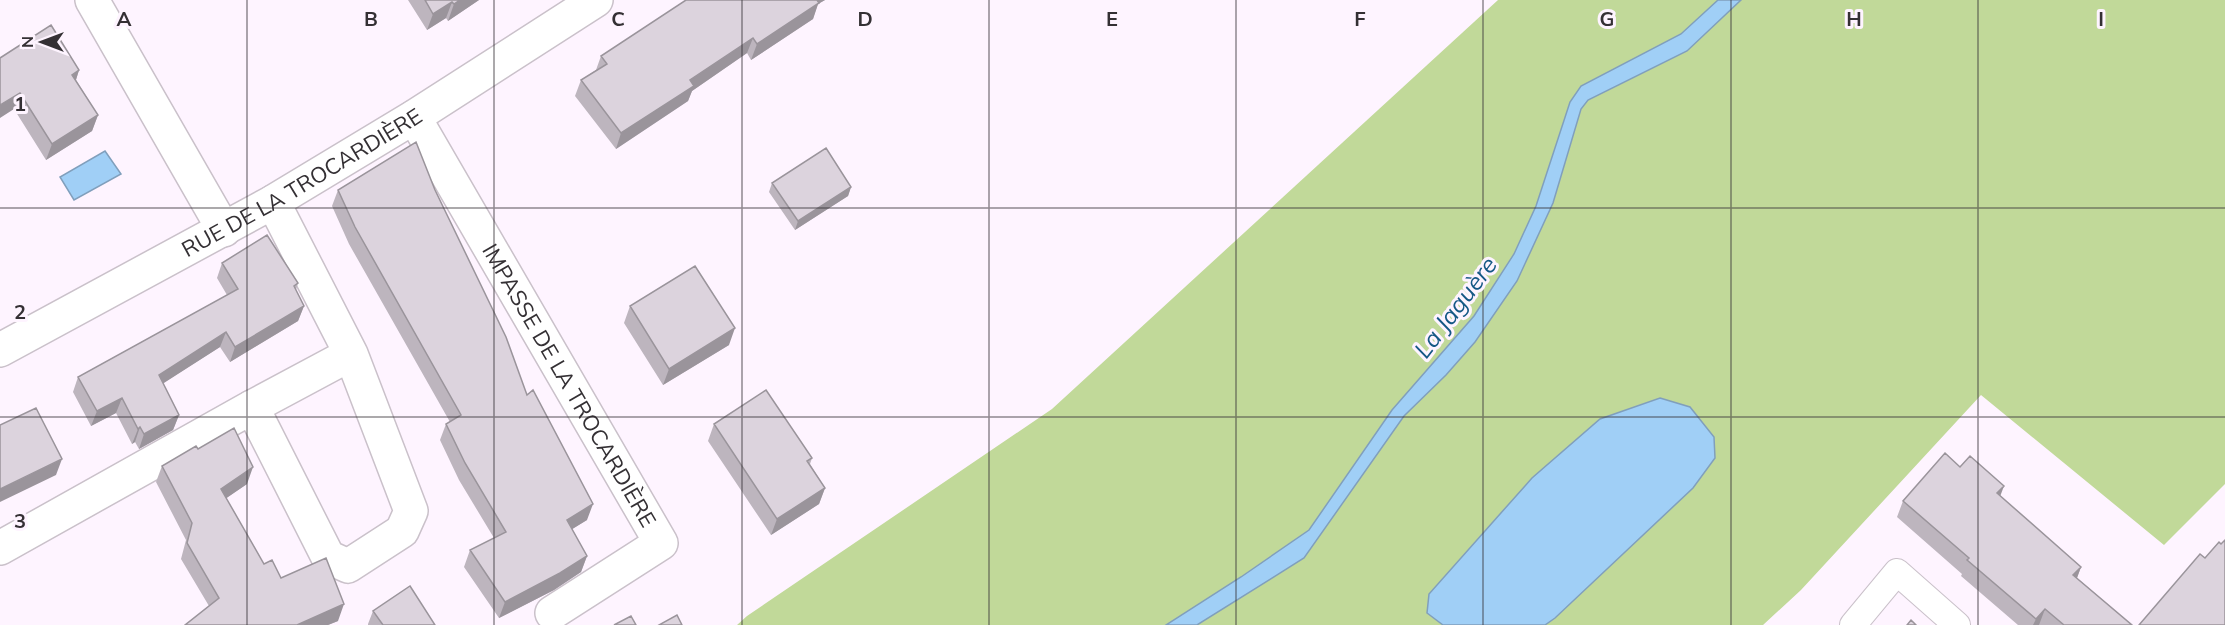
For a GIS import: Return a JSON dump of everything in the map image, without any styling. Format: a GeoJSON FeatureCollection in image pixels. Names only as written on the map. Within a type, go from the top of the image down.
{"type":"FeatureCollection","features":[{"type":"Feature","properties":{"kind":"street"},"geometry":{"type":"LineString","coordinates":[[92,0],[224,230]]}},
{"type":"Feature","properties":{"kind":"street","name":"RUE DE LA TROCARDIÈRE"},"geometry":{"type":"LineString","coordinates":[[0,350],[273,202],[414,117],[596,0]]}},
{"type":"Feature","properties":{"kind":"street","name":"IMPASSE DE LA TROCARDIÈRE"},"geometry":{"type":"LineString","coordinates":[[414,117],[661,543],[552,613]]}},
{"type":"Feature","properties":{"kind":"street"},"geometry":{"type":"LineString","coordinates":[[252,407],[328,557],[348,566],[402,531],[411,511],[351,354],[273,202]]}},
{"type":"Feature","properties":{"kind":"street"},"geometry":{"type":"LineString","coordinates":[[0,548],[351,354]]}},
{"type":"Feature","properties":{"kind":"lane"},"geometry":{"type":"LineString","coordinates":[[1853,625],[1897,572],[1957,625]]}},
{"type":"Feature","properties":{"kind":"green space"},"geometry":{"type":"Polygon","coordinates":[[[1498,0],[2225,0],[2225,484],[2164,545],[1981,395],[1801,590],[1763,625],[737,625],[1052,409],[1498,0]]]}},
{"type":"Feature","properties":{"kind":"water"},"geometry":{"type":"Polygon","coordinates":[[[1718,0],[1741,0],[1687,51],[1588,100],[1581,109],[1553,203],[1517,281],[1475,342],[1446,375],[1404,416],[1304,558],[1197,625],[1166,625],[1309,530],[1392,410],[1474,316],[1514,254],[1536,206],[1570,102],[1581,86],[1681,34],[1718,0]]]}},
{"type":"Feature","properties":{"kind":"water"},"geometry":{"type":"Polygon","coordinates":[[[105,151],[121,174],[74,200],[60,177],[105,151]]]}},
{"type":"Feature","properties":{"kind":"water"},"geometry":{"type":"Polygon","coordinates":[[[1660,398],[1690,407],[1714,437],[1715,458],[1693,488],[1555,618],[1545,625],[1443,625],[1427,613],[1429,594],[1532,478],[1600,419],[1660,398]]]}},
{"type":"Feature","properties":{"kind":"building"},"geometry":{"type":"Polygon","coordinates":[[[425,0],[460,0],[454,4],[452,2],[433,14],[425,0]]]}},
{"type":"Feature","properties":{"kind":"building"},"geometry":{"type":"Polygon","coordinates":[[[686,0],[817,0],[819,3],[757,44],[753,38],[690,80],[694,86],[621,133],[581,80],[607,64],[601,56],[686,0]]]}},
{"type":"Feature","properties":{"kind":"building"},"geometry":{"type":"Polygon","coordinates":[[[51,25],[79,70],[72,75],[98,115],[52,144],[20,93],[0,105],[0,58],[51,25]]]}},
{"type":"Feature","properties":{"kind":"building"},"geometry":{"type":"Polygon","coordinates":[[[416,142],[435,190],[506,337],[527,395],[533,390],[593,504],[567,520],[587,556],[505,602],[470,550],[506,532],[465,463],[446,424],[461,415],[355,227],[338,190],[416,142]]]}},
{"type":"Feature","properties":{"kind":"building"},"geometry":{"type":"Polygon","coordinates":[[[826,148],[851,187],[798,221],[772,183],[826,148]]]}},
{"type":"Feature","properties":{"kind":"building"},"geometry":{"type":"Polygon","coordinates":[[[267,235],[298,283],[294,286],[304,306],[235,347],[226,332],[159,375],[179,415],[144,434],[140,427],[138,429],[122,398],[97,411],[78,377],[238,289],[222,263],[267,235]]]}},
{"type":"Feature","properties":{"kind":"building"},"geometry":{"type":"Polygon","coordinates":[[[695,266],[735,328],[669,369],[630,306],[695,266]]]}},
{"type":"Feature","properties":{"kind":"building"},"geometry":{"type":"Polygon","coordinates":[[[766,390],[812,458],[807,461],[825,488],[777,519],[714,424],[766,390]]]}},
{"type":"Feature","properties":{"kind":"building"},"geometry":{"type":"Polygon","coordinates":[[[36,408],[62,459],[0,489],[0,425],[36,408]]]}},
{"type":"Feature","properties":{"kind":"building"},"geometry":{"type":"Polygon","coordinates":[[[234,428],[253,467],[221,489],[264,564],[272,560],[281,578],[326,558],[344,604],[297,625],[185,625],[219,598],[187,543],[192,523],[162,466],[196,446],[198,449],[234,428]]]}},
{"type":"Feature","properties":{"kind":"building"},"geometry":{"type":"Polygon","coordinates":[[[1945,453],[1960,467],[1970,456],[2004,486],[1997,493],[2081,567],[2073,575],[2132,625],[2064,625],[2045,609],[2036,619],[1967,560],[1969,558],[1903,501],[1945,453]]]}},
{"type":"Feature","properties":{"kind":"building"},"geometry":{"type":"Polygon","coordinates":[[[2225,540],[2225,625],[2139,625],[2200,554],[2205,558],[2219,542],[2221,544],[2225,540]]]}},
{"type":"Feature","properties":{"kind":"building"},"geometry":{"type":"Polygon","coordinates":[[[410,586],[435,625],[383,625],[373,611],[410,586]]]}},
{"type":"Feature","properties":{"kind":"building"},"geometry":{"type":"Polygon","coordinates":[[[677,615],[682,625],[659,625],[677,615]]]}},
{"type":"Feature","properties":{"kind":"building"},"geometry":{"type":"Polygon","coordinates":[[[631,616],[636,625],[614,625],[631,616]]]}},
{"type":"Feature","properties":{"kind":"water label","name":"La Jaguère"},"geometry":{"type":"Point","coordinates":[1455,307]}}]}
